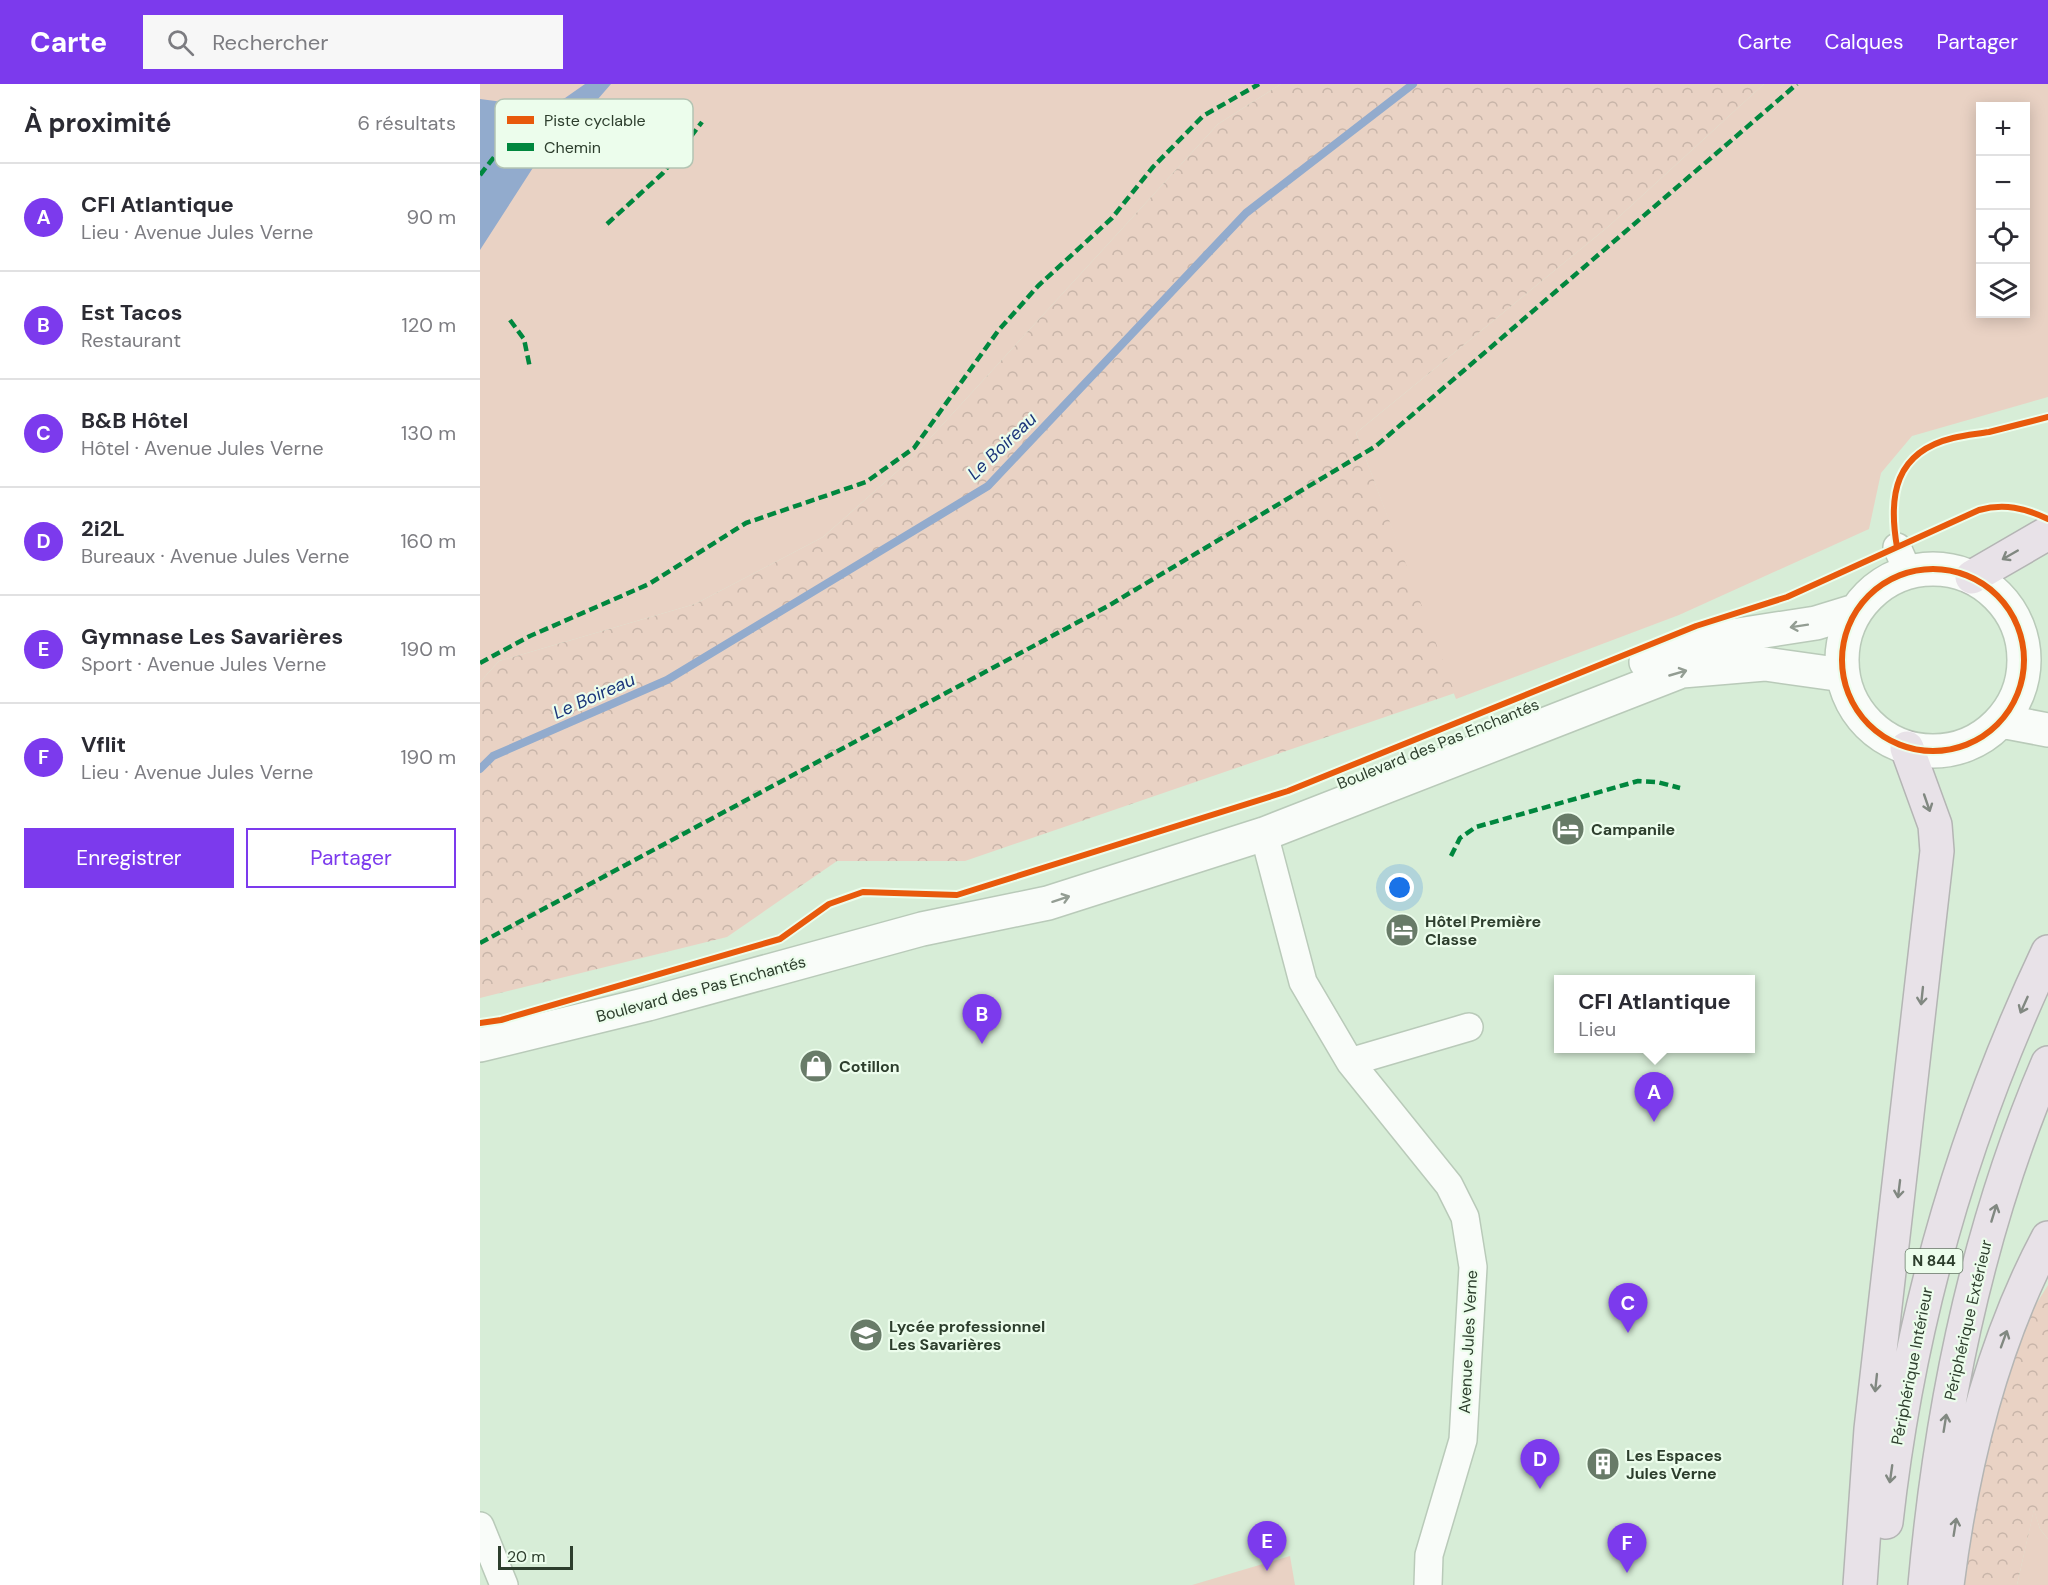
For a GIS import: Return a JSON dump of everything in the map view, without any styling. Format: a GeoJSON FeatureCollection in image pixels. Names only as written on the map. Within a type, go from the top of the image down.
{"type":"FeatureCollection","features":[{"type":"Feature","properties":{"kind":"highway"},"geometry":{"type":"LineString","coordinates":[[1972,577],[2048,533]]}},
{"type":"Feature","properties":{"kind":"highway"},"geometry":{"type":"LineString","coordinates":[[1860,1585],[1872,1418],[1937,851],[1935,825],[1907,748]]}},
{"type":"Feature","properties":{"kind":"highway","name":"Périphérique Intérieur"},"geometry":{"type":"LineString","coordinates":[[1880,1585],[1890,1482],[1909,1365],[1935,1258],[1951,1200],[1984,1103],[2048,952]]}},
{"type":"Feature","properties":{"kind":"highway","name":"Périphérique Extérieur"},"geometry":{"type":"LineString","coordinates":[[1925,1585],[1936,1481],[1968,1305],[2009,1167],[2048,1063]]}},
{"type":"Feature","properties":{"kind":"highway"},"geometry":{"type":"LineString","coordinates":[[1947,1585],[1954,1524],[1981,1401],[2026,1279],[2048,1238]]}},
{"type":"Feature","properties":{"kind":"main road"},"geometry":{"type":"LineString","coordinates":[[2022,639],[2025,668],[2017,697],[2001,721],[1982,738],[1958,748],[1933,751],[1907,748],[1884,737],[1865,721],[1851,699],[1842,675],[1842,653],[1846,631],[1855,611],[1870,593],[1887,580],[1902,559],[1972,577],[2001,599],[2012,614],[2022,639],[2048,677]]}},
{"type":"Feature","properties":{"kind":"main road","name":"Boulevard des Pas Enchantés"},"geometry":{"type":"LineString","coordinates":[[922,928],[1043,882],[1293,801],[1677,650],[1719,638],[1815,623],[1855,611]]}},
{"type":"Feature","properties":{"kind":"main road","name":"Boulevard des Pas Enchantés"},"geometry":{"type":"LineString","coordinates":[[480,1045],[648,1004],[922,928],[1048,903],[1264,834],[1682,671],[1766,664],[1842,675]]}},
{"type":"Feature","properties":{"kind":"main road"},"geometry":{"type":"LineString","coordinates":[[2001,721],[2048,730]]}},
{"type":"Feature","properties":{"kind":"street","name":"Avenue Jules Verne"},"geometry":{"type":"LineString","coordinates":[[1264,834],[1303,982],[1350,1062],[1449,1185],[1465,1217],[1471,1257],[1463,1440],[1429,1555],[1428,1585]]}},
{"type":"Feature","properties":{"kind":"street"},"geometry":{"type":"LineString","coordinates":[[1350,1062],[1469,1027]]}},
{"type":"Feature","properties":{"kind":"street"},"geometry":{"type":"LineString","coordinates":[[480,1526],[504,1585]]}},
{"type":"Feature","properties":{"kind":"green space"},"geometry":{"type":"Polygon","coordinates":[[[480,84],[1281,84],[1218,124],[910,460],[823,537],[695,604],[499,661],[480,682],[480,84]]]}},
{"type":"Feature","properties":{"kind":"green space"},"geometry":{"type":"Polygon","coordinates":[[[1281,84],[1764,84],[1609,226],[1356,433],[1455,693],[965,861],[837,861],[727,937],[480,998],[480,682],[499,661],[695,604],[823,537],[910,460],[1218,124],[1281,84]]]}},
{"type":"Feature","properties":{"kind":"green space"},"geometry":{"type":"Polygon","coordinates":[[[1764,84],[2048,84],[2048,397],[1912,436],[1881,473],[1869,529],[1679,615],[1456,699],[1356,433],[1609,226],[1764,84]]]}},
{"type":"Feature","properties":{"kind":"green space"},"geometry":{"type":"Polygon","coordinates":[[[2048,1285],[2048,1539],[2040,1529],[2034,1510],[2017,1585],[1962,1585],[1969,1513],[2017,1335],[2048,1285]]]}},
{"type":"Feature","properties":{"kind":"green space"},"geometry":{"type":"Polygon","coordinates":[[[2034,1509],[2040,1529],[2048,1539],[2048,1585],[2017,1585],[2034,1509]]]}},
{"type":"Feature","properties":{"kind":"green space"},"geometry":{"type":"Polygon","coordinates":[[[1290,1556],[1295,1585],[1192,1585],[1290,1556]]]}},
{"type":"Feature","properties":{"kind":"water"},"geometry":{"type":"Polygon","coordinates":[[[585,84],[611,84],[598,99],[562,99],[585,84]]]}},
{"type":"Feature","properties":{"kind":"water"},"geometry":{"type":"Polygon","coordinates":[[[480,99],[495,101],[495,168],[533,168],[480,250],[480,99]]]}},
{"type":"Feature","properties":{"kind":"waterway","name":"Le Boireau"},"geometry":{"type":"LineString","coordinates":[[480,769],[493,756],[667,680],[988,486],[1246,213],[1413,84]]}},
{"type":"Feature","properties":{"kind":"marked path"},"geometry":{"type":"LineString","coordinates":[[480,663],[530,636],[649,584],[746,523],[866,482],[914,448],[998,331],[1038,286],[1112,218],[1153,167],[1203,116],[1259,84]]}},
{"type":"Feature","properties":{"kind":"marked path"},"geometry":{"type":"LineString","coordinates":[[480,943],[1108,606],[1376,446],[1797,84]]}},
{"type":"Feature","properties":{"kind":"marked path"},"geometry":{"type":"LineString","coordinates":[[693,134],[702,122]]}},
{"type":"Feature","properties":{"kind":"marked path"},"geometry":{"type":"LineString","coordinates":[[480,175],[495,156]]}},
{"type":"Feature","properties":{"kind":"marked path"},"geometry":{"type":"LineString","coordinates":[[607,224],[667,168]]}},
{"type":"Feature","properties":{"kind":"marked path"},"geometry":{"type":"LineString","coordinates":[[510,320],[524,339],[530,368]]}},
{"type":"Feature","properties":{"kind":"marked path"},"geometry":{"type":"LineString","coordinates":[[1451,856],[1460,838],[1476,827],[1638,781],[1657,782],[1680,788]]}},
{"type":"Feature","properties":{"kind":"cycle path"},"geometry":{"type":"LineString","coordinates":[[1897,547],[1894,528],[1895,493],[1907,465],[1919,454],[1953,438],[1989,432],[2048,417]]}},
{"type":"Feature","properties":{"kind":"cycle path"},"geometry":{"type":"LineString","coordinates":[[480,1023],[501,1020],[780,939],[829,904],[863,892],[957,895],[1288,791],[1696,626],[1787,597],[1979,510],[1997,507],[2014,508],[2048,519]]}},
{"type":"Feature","properties":{"kind":"cycle path"},"geometry":{"type":"LineString","coordinates":[[1933,569],[1968,576],[1984,584],[1997,596],[2009,609],[2017,625],[2024,660],[2017,695],[2009,711],[1997,724],[1984,736],[1968,744],[1933,751],[1898,744],[1882,736],[1869,724],[1857,711],[1849,695],[1842,660],[1849,625],[1857,609],[1869,596],[1882,584],[1898,576],[1933,569]]}},
{"type":"Feature","properties":{"kind":"place","name":"Campanile"},"geometry":{"type":"Point","coordinates":[1568,829]}},
{"type":"Feature","properties":{"kind":"place","name":"Hôtel Première Classe"},"geometry":{"type":"Point","coordinates":[1402,930]}},
{"type":"Feature","properties":{"kind":"place","name":"Est Tacos"},"geometry":{"type":"Point","coordinates":[982,1044]}},
{"type":"Feature","properties":{"kind":"place","name":"Cotillon"},"geometry":{"type":"Point","coordinates":[816,1066]}},
{"type":"Feature","properties":{"kind":"place","name":"CFI Atlantique"},"geometry":{"type":"Point","coordinates":[1654,1122]}},
{"type":"Feature","properties":{"kind":"place","name":"B&B Hôtel"},"geometry":{"type":"Point","coordinates":[1628,1333]}},
{"type":"Feature","properties":{"kind":"place","name":"Lycée professionnel Les Savarières"},"geometry":{"type":"Point","coordinates":[866,1335]}},
{"type":"Feature","properties":{"kind":"place","name":"Les Espaces Jules Verne"},"geometry":{"type":"Point","coordinates":[1603,1464]}},
{"type":"Feature","properties":{"kind":"place","name":"2i2L"},"geometry":{"type":"Point","coordinates":[1540,1489]}},
{"type":"Feature","properties":{"kind":"place","name":"Gymnase Les Savarières"},"geometry":{"type":"Point","coordinates":[1267,1571]}},
{"type":"Feature","properties":{"kind":"place","name":"Vflit"},"geometry":{"type":"Point","coordinates":[1627,1573]}}]}
